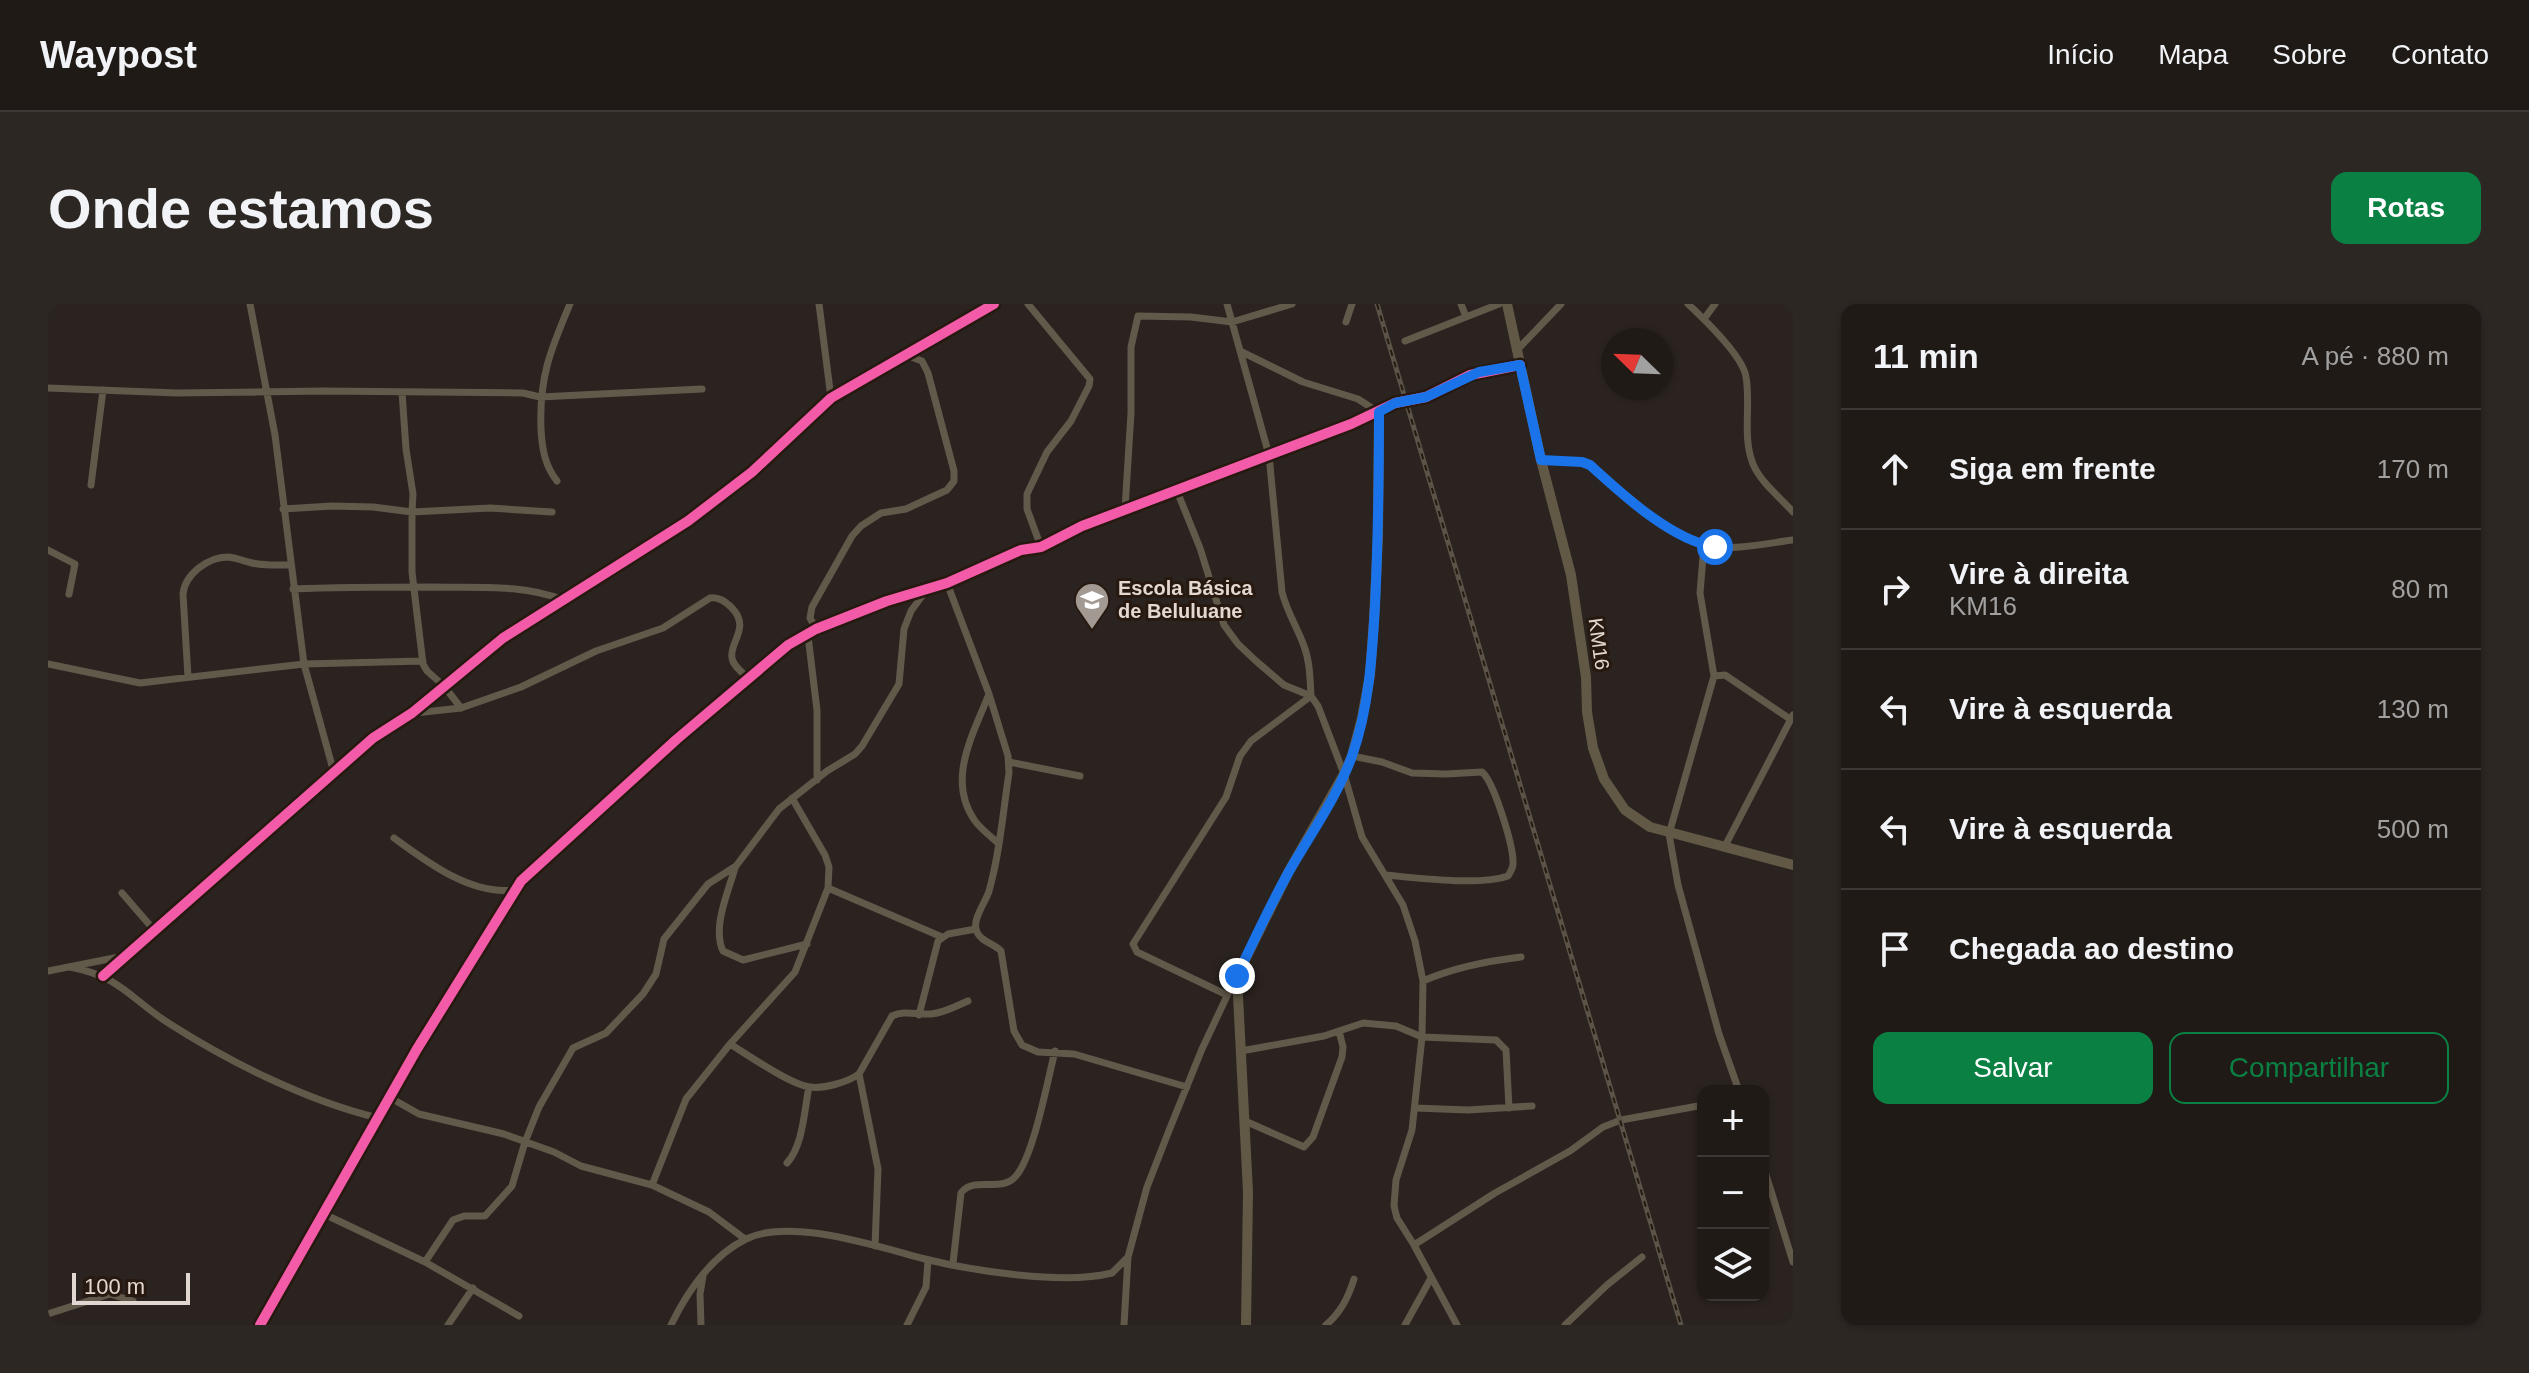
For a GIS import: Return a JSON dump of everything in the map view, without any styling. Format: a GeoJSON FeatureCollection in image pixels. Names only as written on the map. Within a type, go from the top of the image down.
{"type":"FeatureCollection","features":[{"type":"Feature","properties":{"kind":"street"},"geometry":{"type":"LineString","coordinates":[[250,304],[268,391],[304,664],[334,773]]}},
{"type":"Feature","properties":{"kind":"street"},"geometry":{"type":"LineString","coordinates":[[557,481],[545,464],[540,397],[547,360],[570,304]]}},
{"type":"Feature","properties":{"kind":"street"},"geometry":{"type":"LineString","coordinates":[[819,304],[831,398]]}},
{"type":"Feature","properties":{"kind":"street"},"geometry":{"type":"LineString","coordinates":[[103,976],[373,738],[412,713],[503,638],[688,521],[752,472],[831,398],[994,304]]}},
{"type":"Feature","properties":{"kind":"street"},"geometry":{"type":"LineString","coordinates":[[1028,304],[1090,379],[1071,421],[1047,452],[1027,494],[1027,509],[1041,547]]}},
{"type":"Feature","properties":{"kind":"street"},"geometry":{"type":"LineString","coordinates":[[1227,304],[1269,455],[1282,592],[1286,609],[1305,647],[1311,696],[1323,716],[1344,774],[1362,837],[1386,875],[1410,924],[1423,981],[1422,1037],[1412,1130],[1393,1194],[1397,1218],[1457,1325]]}},
{"type":"Feature","properties":{"kind":"street"},"geometry":{"type":"LineString","coordinates":[[1125,509],[1131,413],[1131,347],[1135,320],[1141,315],[1232,322],[1292,304]]}},
{"type":"Feature","properties":{"kind":"street"},"geometry":{"type":"LineString","coordinates":[[1346,322],[1352,304]]}},
{"type":"Feature","properties":{"kind":"street"},"geometry":{"type":"LineString","coordinates":[[1461,304],[1466,317]]}},
{"type":"Feature","properties":{"kind":"street"},"geometry":{"type":"LineString","coordinates":[[1405,341],[1499,304]]}},
{"type":"Feature","properties":{"kind":"street","name":"KM16"},"geometry":{"type":"LineString","coordinates":[[1507,304],[1541,460],[1571,575],[1586,677],[1587,712],[1598,764],[1613,794],[1637,821],[1669,834],[1793,865]]}},
{"type":"Feature","properties":{"kind":"street"},"geometry":{"type":"LineString","coordinates":[[1519,348],[1561,304]]}},
{"type":"Feature","properties":{"kind":"street"},"geometry":{"type":"LineString","coordinates":[[1688,304],[1744,369],[1753,464],[1763,481],[1793,512]]}},
{"type":"Feature","properties":{"kind":"street"},"geometry":{"type":"LineString","coordinates":[[1704,319],[1715,304]]}},
{"type":"Feature","properties":{"kind":"street"},"geometry":{"type":"LineString","coordinates":[[1242,352],[1303,382],[1358,399],[1379,412]]}},
{"type":"Feature","properties":{"kind":"street"},"geometry":{"type":"LineString","coordinates":[[817,780],[812,607],[843,551],[861,526],[881,513],[906,509],[947,490],[954,481],[928,373],[922,361],[906,355]]}},
{"type":"Feature","properties":{"kind":"street"},"geometry":{"type":"LineString","coordinates":[[260,1325],[389,1097],[513,890],[677,739],[788,645],[930,586],[947,583],[1021,550],[1041,547],[1082,526],[1379,412],[1395,403],[1426,397],[1479,372],[1520,365]]}},
{"type":"Feature","properties":{"kind":"street"},"geometry":{"type":"LineString","coordinates":[[48,388],[177,393],[523,393],[540,397],[702,389]]}},
{"type":"Feature","properties":{"kind":"street"},"geometry":{"type":"LineString","coordinates":[[91,485],[103,390]]}},
{"type":"Feature","properties":{"kind":"street"},"geometry":{"type":"LineString","coordinates":[[402,392],[413,494],[411,555],[423,661],[427,671],[461,708]]}},
{"type":"Feature","properties":{"kind":"street"},"geometry":{"type":"LineString","coordinates":[[1124,1325],[1128,1257],[1147,1187],[1187,1087],[1227,995],[1289,871],[1352,756],[1370,675],[1378,536],[1379,412]]}},
{"type":"Feature","properties":{"kind":"street"},"geometry":{"type":"LineString","coordinates":[[1541,460],[1590,465],[1638,507],[1704,545],[1715,547],[1793,540]]}},
{"type":"Feature","properties":{"kind":"street"},"geometry":{"type":"LineString","coordinates":[[1177,491],[1200,548],[1224,625],[1238,644],[1284,685],[1311,696]]}},
{"type":"Feature","properties":{"kind":"street"},"geometry":{"type":"LineString","coordinates":[[283,509],[373,507],[412,512],[490,508],[552,512]]}},
{"type":"Feature","properties":{"kind":"street"},"geometry":{"type":"LineString","coordinates":[[1704,545],[1700,593],[1714,676],[1669,834],[1678,885],[1719,1034],[1737,1085]]}},
{"type":"Feature","properties":{"kind":"street"},"geometry":{"type":"LineString","coordinates":[[48,550],[75,564],[69,594]]}},
{"type":"Feature","properties":{"kind":"street"},"geometry":{"type":"LineString","coordinates":[[188,677],[183,594],[193,573],[219,558],[290,565]]}},
{"type":"Feature","properties":{"kind":"street"},"geometry":{"type":"LineString","coordinates":[[947,583],[989,694],[1009,762],[991,884],[976,929],[977,934],[1001,951],[1014,1031],[1022,1045],[1038,1052],[1074,1054],[1187,1087]]}},
{"type":"Feature","properties":{"kind":"street"},"geometry":{"type":"LineString","coordinates":[[807,944],[743,960],[723,951],[718,940],[720,924],[736,866],[771,818],[792,798],[855,754],[899,684],[904,629],[911,611],[930,586]]}},
{"type":"Feature","properties":{"kind":"street"},"geometry":{"type":"LineString","coordinates":[[293,589],[415,587],[536,590],[563,600]]}},
{"type":"Feature","properties":{"kind":"street"},"geometry":{"type":"LineString","coordinates":[[412,713],[461,708],[521,687],[596,651],[663,628],[710,598],[717,597],[736,613],[739,629],[731,652],[732,659],[748,678]]}},
{"type":"Feature","properties":{"kind":"street"},"geometry":{"type":"LineString","coordinates":[[48,664],[140,683],[304,664],[423,661]]}},
{"type":"Feature","properties":{"kind":"street"},"geometry":{"type":"LineString","coordinates":[[1714,676],[1725,675],[1791,717],[1724,848]]}},
{"type":"Feature","properties":{"kind":"street"},"geometry":{"type":"LineString","coordinates":[[989,694],[965,753],[961,775],[967,807],[976,823],[998,843]]}},
{"type":"Feature","properties":{"kind":"street"},"geometry":{"type":"LineString","coordinates":[[1227,995],[1137,952],[1133,944],[1226,797],[1251,741],[1311,696]]}},
{"type":"Feature","properties":{"kind":"street"},"geometry":{"type":"LineString","coordinates":[[1352,756],[1382,762],[1412,773],[1482,772],[1498,798],[1513,864],[1508,876],[1445,879],[1386,875]]}},
{"type":"Feature","properties":{"kind":"street"},"geometry":{"type":"LineString","coordinates":[[1009,762],[1080,776]]}},
{"type":"Feature","properties":{"kind":"street"},"geometry":{"type":"LineString","coordinates":[[652,1185],[686,1099],[730,1044],[795,972],[828,888],[829,867],[825,855],[792,798]]}},
{"type":"Feature","properties":{"kind":"street"},"geometry":{"type":"LineString","coordinates":[[394,838],[457,877],[491,890],[513,890]]}},
{"type":"Feature","properties":{"kind":"street"},"geometry":{"type":"LineString","coordinates":[[425,1262],[453,1220],[464,1216],[485,1216],[512,1186],[539,1107],[573,1048],[606,1033],[617,1024],[656,974],[664,939],[708,884],[736,866]]}},
{"type":"Feature","properties":{"kind":"street"},"geometry":{"type":"LineString","coordinates":[[828,888],[942,937]]}},
{"type":"Feature","properties":{"kind":"street"},"geometry":{"type":"LineString","coordinates":[[122,893],[154,930]]}},
{"type":"Feature","properties":{"kind":"street"},"geometry":{"type":"LineString","coordinates":[[919,1015],[938,941],[942,937],[976,929]]}},
{"type":"Feature","properties":{"kind":"street"},"geometry":{"type":"LineString","coordinates":[[48,971],[126,956]]}},
{"type":"Feature","properties":{"kind":"street"},"geometry":{"type":"LineString","coordinates":[[1423,981],[1449,970],[1521,957]]}},
{"type":"Feature","properties":{"kind":"street"},"geometry":{"type":"LineString","coordinates":[[70,967],[103,976],[126,989],[166,1022],[235,1060],[320,1100],[378,1118]]}},
{"type":"Feature","properties":{"kind":"street"},"geometry":{"type":"LineString","coordinates":[[1237,976],[1248,1192],[1246,1325]]}},
{"type":"Feature","properties":{"kind":"street"},"geometry":{"type":"LineString","coordinates":[[730,1044],[809,1087],[851,1079],[859,1074],[892,1016],[899,1012],[919,1015],[938,1013],[968,1001]]}},
{"type":"Feature","properties":{"kind":"street"},"geometry":{"type":"LineString","coordinates":[[1241,1051],[1339,1031],[1363,1023],[1396,1026],[1422,1037],[1499,1042],[1506,1050],[1509,1108]]}},
{"type":"Feature","properties":{"kind":"street"},"geometry":{"type":"LineString","coordinates":[[1245,1121],[1304,1147],[1313,1137],[1342,1057],[1339,1031]]}},
{"type":"Feature","properties":{"kind":"street"},"geometry":{"type":"LineString","coordinates":[[953,1263],[961,1193],[970,1185],[1007,1182],[1016,1176],[1037,1121],[1055,1051]]}},
{"type":"Feature","properties":{"kind":"street"},"geometry":{"type":"LineString","coordinates":[[859,1074],[878,1169],[875,1246]]}},
{"type":"Feature","properties":{"kind":"street"},"geometry":{"type":"LineString","coordinates":[[787,1163],[799,1139],[809,1087]]}},
{"type":"Feature","properties":{"kind":"street"},"geometry":{"type":"LineString","coordinates":[[389,1097],[419,1114],[467,1124],[554,1152],[581,1166],[652,1185],[709,1212],[745,1239]]}},
{"type":"Feature","properties":{"kind":"street"},"geometry":{"type":"LineString","coordinates":[[1415,1108],[1468,1110],[1532,1106]]}},
{"type":"Feature","properties":{"kind":"street"},"geometry":{"type":"LineString","coordinates":[[1414,1245],[1495,1193],[1570,1151],[1603,1127],[1621,1120],[1697,1106]]}},
{"type":"Feature","properties":{"kind":"street"},"geometry":{"type":"LineString","coordinates":[[1769,1184],[1793,1262]]}},
{"type":"Feature","properties":{"kind":"street"},"geometry":{"type":"LineString","coordinates":[[324,1214],[425,1262],[519,1316]]}},
{"type":"Feature","properties":{"kind":"street"},"geometry":{"type":"LineString","coordinates":[[671,1325],[683,1300],[696,1291],[703,1276],[730,1249],[745,1239],[769,1233],[834,1236],[928,1260],[1061,1278],[1112,1273],[1128,1257]]}},
{"type":"Feature","properties":{"kind":"street"},"geometry":{"type":"LineString","coordinates":[[1565,1325],[1642,1257]]}},
{"type":"Feature","properties":{"kind":"street"},"geometry":{"type":"LineString","coordinates":[[907,1325],[926,1287],[928,1260]]}},
{"type":"Feature","properties":{"kind":"street"},"geometry":{"type":"LineString","coordinates":[[1405,1325],[1431,1278]]}},
{"type":"Feature","properties":{"kind":"street"},"geometry":{"type":"LineString","coordinates":[[1326,1325],[1338,1315],[1348,1299],[1354,1279]]}},
{"type":"Feature","properties":{"kind":"street"},"geometry":{"type":"LineString","coordinates":[[448,1325],[473,1288]]}},
{"type":"Feature","properties":{"kind":"street"},"geometry":{"type":"LineString","coordinates":[[696,1291],[701,1325]]}},
{"type":"Feature","properties":{"kind":"street"},"geometry":{"type":"LineString","coordinates":[[48,1314],[110,1294],[133,1301]]}},
{"type":"Feature","properties":{"kind":"railway"},"geometry":{"type":"LineString","coordinates":[[1377,304],[1681,1325]]}},
{"type":"Feature","properties":{"kind":"cycle path"},"geometry":{"type":"LineString","coordinates":[[103,976],[373,738],[412,713],[503,638],[688,521],[752,472],[831,398],[994,304]]}},
{"type":"Feature","properties":{"kind":"cycle path"},"geometry":{"type":"LineString","coordinates":[[260,1325],[417,1049],[521,881],[677,739],[788,645],[816,629],[887,601],[947,583],[1021,550],[1041,547],[1082,526],[1351,424],[1395,403],[1426,397],[1470,375],[1520,365]]}},
{"type":"Feature","properties":{"kind":"place","name":"Escola Básica de Beluluane"},"geometry":{"type":"Point","coordinates":[1092,631]}},
{"type":"Feature","properties":{"kind":"route"},"geometry":{"type":"LineString","coordinates":[[1237,976],[1289,871],[1344,774],[1362,718],[1370,675],[1374,620],[1379,412],[1395,403],[1426,397],[1479,372],[1520,365],[1541,460],[1590,465],[1638,507],[1696,542],[1715,547]]}}]}
